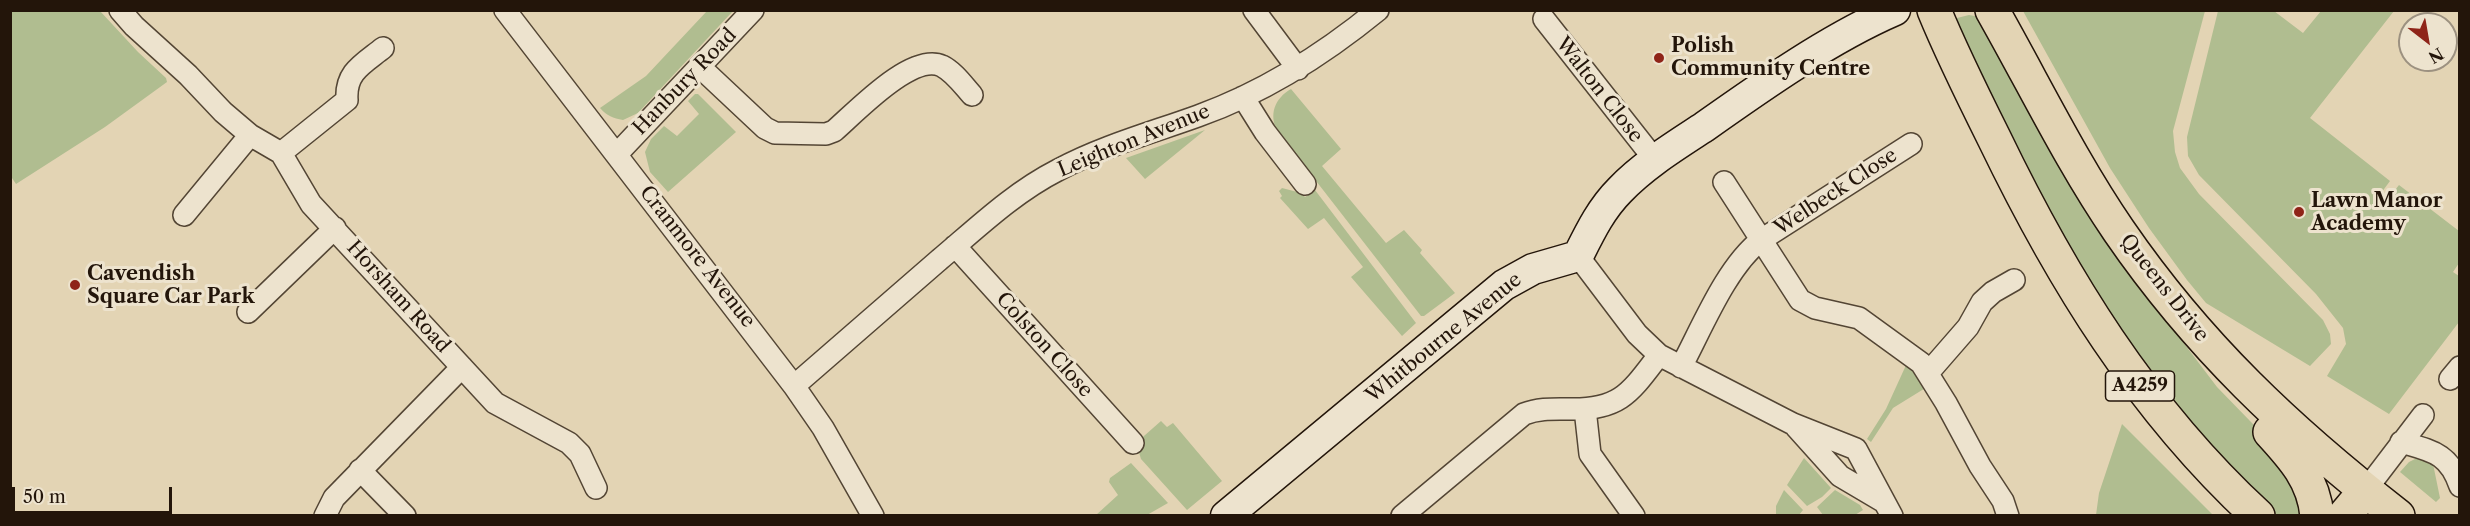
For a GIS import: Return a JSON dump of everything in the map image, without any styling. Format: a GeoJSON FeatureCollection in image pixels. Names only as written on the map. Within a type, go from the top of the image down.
{"type":"FeatureCollection","features":[{"type":"Feature","properties":{"kind":"main road","name":"A4259"},"geometry":{"type":"LineString","coordinates":[[1934,10],[1947,42],[2015,182],[2090,315],[2142,390],[2177,432],[2213,474],[2258,516]]}},
{"type":"Feature","properties":{"kind":"main road","name":"Queens Drive"},"geometry":{"type":"LineString","coordinates":[[1992,10],[2082,172],[2119,231],[2171,301],[2228,368],[2289,426],[2362,503],[2398,516]]}},
{"type":"Feature","properties":{"kind":"main road"},"geometry":{"type":"LineString","coordinates":[[2228,368],[2259,419],[2299,464],[2313,493],[2317,516]]}},
{"type":"Feature","properties":{"kind":"main road"},"geometry":{"type":"LineString","coordinates":[[2344,516],[2362,503]]}},
{"type":"Feature","properties":{"kind":"street","name":"Horsham Road"},"geometry":{"type":"LineString","coordinates":[[120,10],[223,112],[250,135],[281,153],[311,204],[499,407],[569,443],[580,454],[596,488]]}},
{"type":"Feature","properties":{"kind":"street","name":"Cranmore Avenue"},"geometry":{"type":"LineString","coordinates":[[505,10],[794,386],[823,428],[873,516]]}},
{"type":"Feature","properties":{"kind":"street","name":"Hanbury Road"},"geometry":{"type":"LineString","coordinates":[[617,154],[753,10]]}},
{"type":"Feature","properties":{"kind":"street"},"geometry":{"type":"LineString","coordinates":[[1254,10],[1298,69]]}},
{"type":"Feature","properties":{"kind":"street","name":"Leighton Avenue"},"geometry":{"type":"LineString","coordinates":[[794,386],[984,220],[1033,184],[1104,149],[1199,116],[1243,97],[1298,69],[1348,35],[1378,10]]}},
{"type":"Feature","properties":{"kind":"street"},"geometry":{"type":"LineString","coordinates":[[1880,14],[1765,86],[1655,160],[1620,190],[1605,208],[1578,256],[1637,334],[1659,355],[1793,424],[1856,449],[1888,509]]}},
{"type":"Feature","properties":{"kind":"street","name":"Walton Close"},"geometry":{"type":"LineString","coordinates":[[1544,19],[1655,160]]}},
{"type":"Feature","properties":{"kind":"street"},"geometry":{"type":"LineString","coordinates":[[281,153],[346,100],[347,84],[353,72],[383,48]]}},
{"type":"Feature","properties":{"kind":"street"},"geometry":{"type":"LineString","coordinates":[[700,67],[753,118],[775,133],[826,134],[834,131],[892,82],[915,66],[925,63],[943,66],[972,95]]}},
{"type":"Feature","properties":{"kind":"street"},"geometry":{"type":"LineString","coordinates":[[1243,97],[1305,184]]}},
{"type":"Feature","properties":{"kind":"street"},"geometry":{"type":"LineString","coordinates":[[184,215],[250,135]]}},
{"type":"Feature","properties":{"kind":"street","name":"Welbeck Close"},"geometry":{"type":"LineString","coordinates":[[1682,367],[1744,253],[1911,144]]}},
{"type":"Feature","properties":{"kind":"street","name":"Welbeck Close"},"geometry":{"type":"LineString","coordinates":[[1724,182],[1761,240]]}},
{"type":"Feature","properties":{"kind":"street","name":"Horsham Road"},"geometry":{"type":"LineString","coordinates":[[248,312],[335,228]]}},
{"type":"Feature","properties":{"kind":"street"},"geometry":{"type":"LineString","coordinates":[[1761,240],[1804,303],[1866,321],[1910,353],[1928,373],[1980,466],[2003,501],[2008,516]]}},
{"type":"Feature","properties":{"kind":"street","name":"Colston Close"},"geometry":{"type":"LineString","coordinates":[[956,246],[1133,443]]}},
{"type":"Feature","properties":{"kind":"street","name":"Whitbourne Avenue"},"geometry":{"type":"LineString","coordinates":[[1226,516],[1511,281],[1533,269],[1578,256]]}},
{"type":"Feature","properties":{"kind":"street"},"geometry":{"type":"LineString","coordinates":[[1928,373],[1968,327],[1982,302],[1993,292],[2014,280]]}},
{"type":"Feature","properties":{"kind":"street"},"geometry":{"type":"LineString","coordinates":[[1402,516],[1524,414],[1543,410],[1604,407],[1618,400],[1633,388],[1659,355]]}},
{"type":"Feature","properties":{"kind":"street","name":"Horsham Road"},"geometry":{"type":"LineString","coordinates":[[325,516],[334,498],[462,367]]}},
{"type":"Feature","properties":{"kind":"street"},"geometry":{"type":"LineString","coordinates":[[1585,409],[1590,454],[1634,516]]}},
{"type":"Feature","properties":{"kind":"street"},"geometry":{"type":"LineString","coordinates":[[2362,503],[2422,415]]}},
{"type":"Feature","properties":{"kind":"street"},"geometry":{"type":"LineString","coordinates":[[1793,424],[1840,476],[1888,509]]}},
{"type":"Feature","properties":{"kind":"street"},"geometry":{"type":"LineString","coordinates":[[2402,442],[2440,455],[2452,466],[2460,486]]}},
{"type":"Feature","properties":{"kind":"street"},"geometry":{"type":"LineString","coordinates":[[360,470],[405,516]]}},
{"type":"Feature","properties":{"kind":"green space"},"geometry":{"type":"Polygon","coordinates":[[[10,11],[100,11],[166,78],[167,82],[105,127],[16,184],[10,175],[10,11]]]}},
{"type":"Feature","properties":{"kind":"green space"},"geometry":{"type":"Polygon","coordinates":[[[707,11],[733,11],[638,113],[623,120],[610,116],[600,108],[646,76],[707,11]]]}},
{"type":"Feature","properties":{"kind":"green space"},"geometry":{"type":"Polygon","coordinates":[[[2023,11],[2205,11],[2173,131],[2175,152],[2180,168],[2199,194],[2323,320],[2330,334],[2331,344],[2310,366],[2206,303],[2187,280],[2149,228],[2110,168],[2023,11]]]}},
{"type":"Feature","properties":{"kind":"green space"},"geometry":{"type":"Polygon","coordinates":[[[2218,11],[2274,11],[2303,33],[2321,11],[2394,11],[2310,118],[2390,181],[2373,204],[2380,209],[2399,185],[2459,231],[2459,263],[2453,272],[2459,276],[2459,322],[2389,414],[2327,376],[2346,344],[2343,328],[2316,294],[2199,175],[2188,156],[2187,137],[2218,11]]]}},
{"type":"Feature","properties":{"kind":"green space"},"geometry":{"type":"Polygon","coordinates":[[[1969,15],[1980,17],[2142,288],[2217,387],[2285,457],[2307,515],[2277,515],[2233,473],[2147,372],[2104,310],[2039,195],[1956,21],[1957,18],[1969,15]]]}},
{"type":"Feature","properties":{"kind":"green space"},"geometry":{"type":"Polygon","coordinates":[[[1291,89],[1341,149],[1322,166],[1386,243],[1404,230],[1422,250],[1420,253],[1455,293],[1424,316],[1421,316],[1278,132],[1274,119],[1275,108],[1281,97],[1291,89]]]}},
{"type":"Feature","properties":{"kind":"green space"},"geometry":{"type":"Polygon","coordinates":[[[698,94],[736,132],[668,192],[650,172],[645,152],[651,139],[664,126],[677,136],[699,114],[688,101],[698,94]]]}},
{"type":"Feature","properties":{"kind":"green space"},"geometry":{"type":"Polygon","coordinates":[[[1205,130],[1145,179],[1126,158],[1205,130]]]}},
{"type":"Feature","properties":{"kind":"green space"},"geometry":{"type":"Polygon","coordinates":[[[1282,188],[1301,193],[1305,197],[1315,190],[1416,323],[1402,336],[1351,277],[1363,267],[1324,218],[1308,229],[1280,198],[1282,196],[1279,191],[1282,188]]]}},
{"type":"Feature","properties":{"kind":"green space"},"geometry":{"type":"Polygon","coordinates":[[[1907,363],[1927,387],[1893,408],[1871,442],[1867,439],[1886,409],[1907,363]]]}},
{"type":"Feature","properties":{"kind":"green space"},"geometry":{"type":"Polygon","coordinates":[[[1161,421],[1167,427],[1173,423],[1222,481],[1187,510],[1141,459],[1136,443],[1161,421]]]}},
{"type":"Feature","properties":{"kind":"green space"},"geometry":{"type":"Polygon","coordinates":[[[2122,424],[2213,515],[2096,515],[2099,493],[2122,424]]]}},
{"type":"Feature","properties":{"kind":"green space"},"geometry":{"type":"Polygon","coordinates":[[[2421,456],[2432,459],[2440,498],[2436,502],[2400,472],[2409,462],[2421,456]]]}},
{"type":"Feature","properties":{"kind":"green space"},"geometry":{"type":"Polygon","coordinates":[[[1804,458],[1831,488],[1807,506],[1787,485],[1804,458]]]}},
{"type":"Feature","properties":{"kind":"green space"},"geometry":{"type":"Polygon","coordinates":[[[1131,463],[1168,503],[1147,515],[1096,515],[1118,495],[1109,482],[1110,478],[1131,463]]]}},
{"type":"Feature","properties":{"kind":"green space"},"geometry":{"type":"Polygon","coordinates":[[[1784,490],[1803,510],[1799,515],[1776,515],[1776,506],[1784,490]]]}},
{"type":"Feature","properties":{"kind":"green space"},"geometry":{"type":"Polygon","coordinates":[[[1835,490],[1860,505],[1863,510],[1855,515],[1823,515],[1817,507],[1835,490]]]}},
{"type":"Feature","properties":{"kind":"place","name":"Polish Community Centre"},"geometry":{"type":"Point","coordinates":[1659,58]}},
{"type":"Feature","properties":{"kind":"place","name":"Lawn Manor Academy"},"geometry":{"type":"Point","coordinates":[2299,212]}},
{"type":"Feature","properties":{"kind":"place","name":"Cavendish Square Car Park"},"geometry":{"type":"Point","coordinates":[75,285]}}]}
